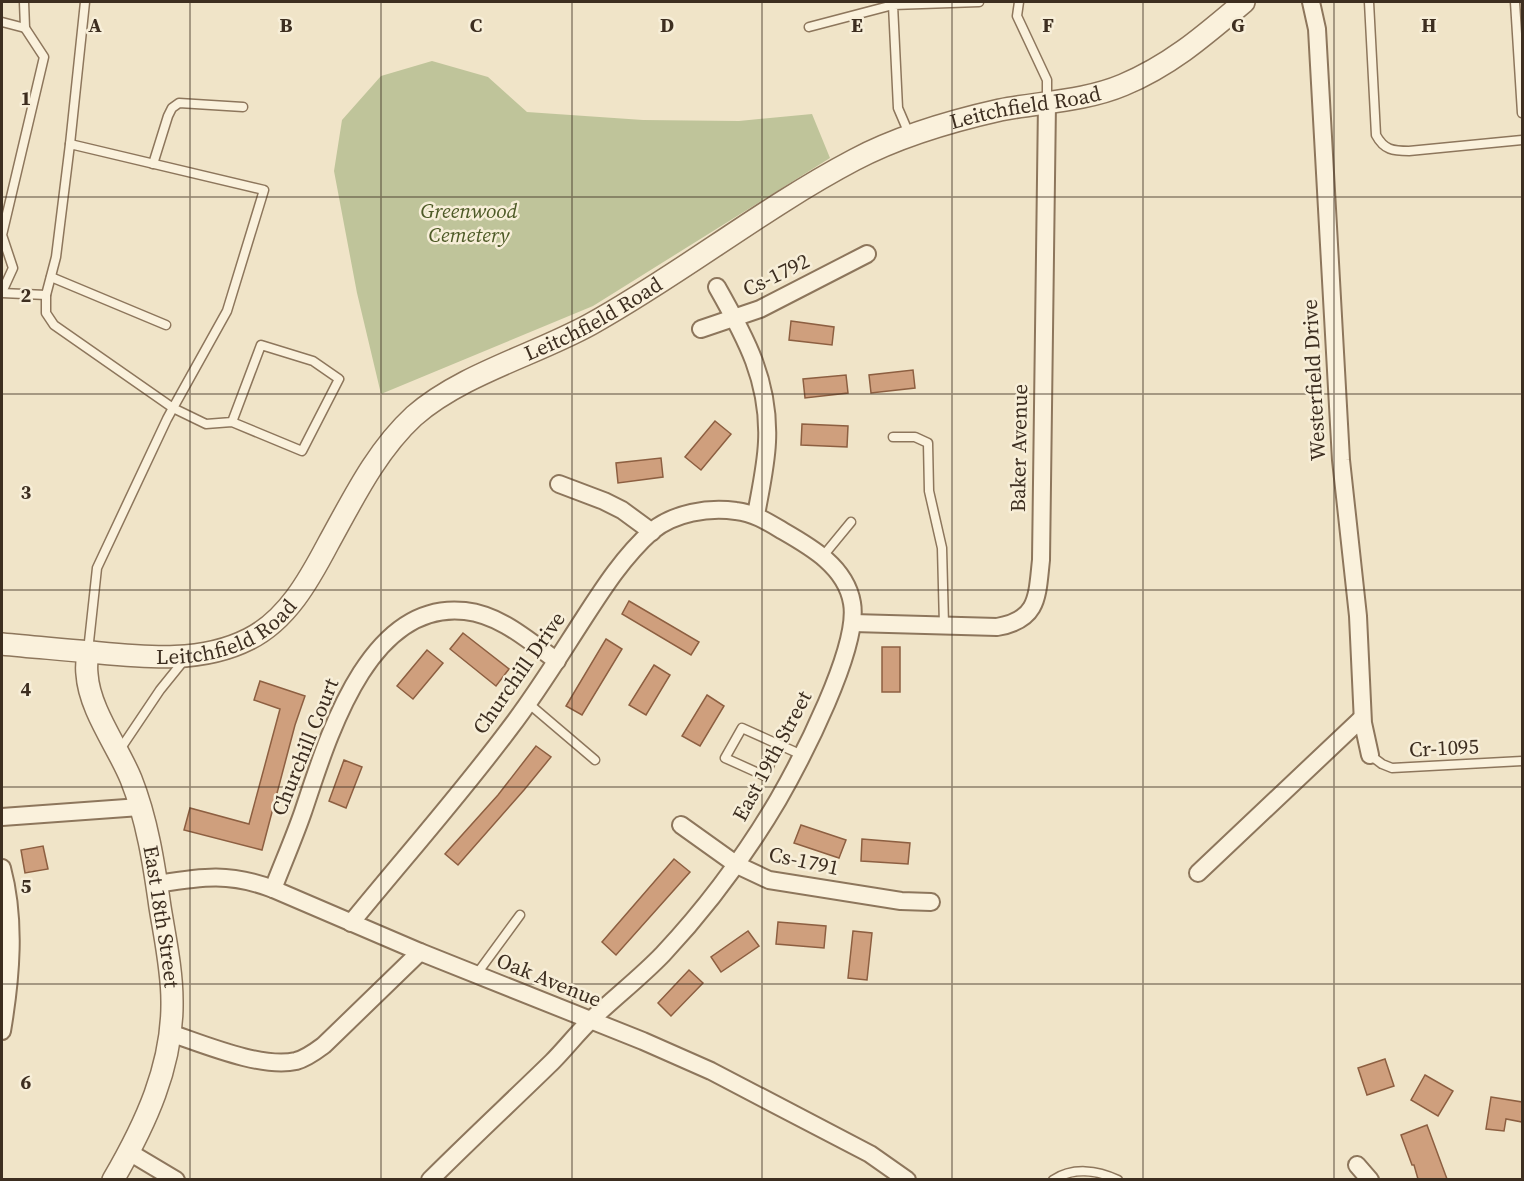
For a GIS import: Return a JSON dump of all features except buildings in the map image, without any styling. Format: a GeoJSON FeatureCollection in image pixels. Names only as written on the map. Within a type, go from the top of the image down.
{"type":"FeatureCollection","features":[{"type":"Feature","properties":{"kind":"street","name":"Leitchfield Road"},"geometry":{"type":"LineString","coordinates":[[2,644],[145,657],[187,657],[229,648],[253,637],[274,621],[294,601],[382,452],[399,430],[432,402],[485,373],[589,325],[690,263],[811,184],[857,158],[941,126],[1000,110],[1102,93],[1124,85],[1190,48],[1244,2]]}},
{"type":"Feature","properties":{"kind":"street","name":"Westerfield Drive"},"geometry":{"type":"LineString","coordinates":[[1311,2],[1317,30],[1341,460],[1358,616],[1362,718],[1370,755]]}},
{"type":"Feature","properties":{"kind":"street","name":"Baker Avenue"},"geometry":{"type":"LineString","coordinates":[[853,623],[997,627],[1022,619],[1031,609],[1037,596],[1041,560],[1047,102]]}},
{"type":"Feature","properties":{"kind":"street","name":"Cs-1792"},"geometry":{"type":"LineString","coordinates":[[701,329],[760,309],[867,254]]}},
{"type":"Feature","properties":{"kind":"street"},"geometry":{"type":"LineString","coordinates":[[717,287],[753,355],[766,407],[767,444],[756,516]]}},
{"type":"Feature","properties":{"kind":"street"},"geometry":{"type":"LineString","coordinates":[[559,484],[622,510],[652,532]]}},
{"type":"Feature","properties":{"kind":"street","name":"Churchill Drive"},"geometry":{"type":"LineString","coordinates":[[351,922],[510,728],[616,570],[652,532],[671,520],[694,512],[732,510],[756,516]]}},
{"type":"Feature","properties":{"kind":"street","name":"East 19th Street"},"geometry":{"type":"LineString","coordinates":[[430,1179],[555,1059],[590,1021],[660,956],[699,913],[736,865],[778,800],[801,755],[837,678],[853,623],[853,604],[850,593],[835,568],[823,556],[756,516]]}},
{"type":"Feature","properties":{"kind":"street","name":"Churchill Court"},"geometry":{"type":"LineString","coordinates":[[273,889],[343,702],[360,673],[393,636],[421,618],[443,612],[466,611],[505,624],[557,661]]}},
{"type":"Feature","properties":{"kind":"street","name":"East 18th Street"},"geometry":{"type":"LineString","coordinates":[[88,652],[87,676],[94,702],[131,779],[140,807],[157,884],[172,1001],[170,1033],[158,1088],[147,1118],[113,1179]]}},
{"type":"Feature","properties":{"kind":"street"},"geometry":{"type":"LineString","coordinates":[[1198,873],[1362,718]]}},
{"type":"Feature","properties":{"kind":"street"},"geometry":{"type":"LineString","coordinates":[[2,817],[140,807]]}},
{"type":"Feature","properties":{"kind":"street","name":"Cs-1791"},"geometry":{"type":"LineString","coordinates":[[681,825],[736,865],[769,880],[901,901],[931,902]]}},
{"type":"Feature","properties":{"kind":"street"},"geometry":{"type":"LineString","coordinates":[[2,868],[7,895],[10,936],[7,999],[2,1031]]}},
{"type":"Feature","properties":{"kind":"street","name":"Oak Avenue"},"geometry":{"type":"LineString","coordinates":[[157,884],[220,876],[254,881],[420,952],[643,1041],[711,1071],[870,1154],[907,1179]]}},
{"type":"Feature","properties":{"kind":"street"},"geometry":{"type":"LineString","coordinates":[[170,1033],[213,1048],[266,1062],[282,1063],[298,1060],[324,1045],[420,952]]}},
{"type":"Feature","properties":{"kind":"street"},"geometry":{"type":"LineString","coordinates":[[129,1152],[176,1179]]}},
{"type":"Feature","properties":{"kind":"street"},"geometry":{"type":"LineString","coordinates":[[1357,1165],[1370,1179]]}},
{"type":"Feature","properties":{"kind":"lane"},"geometry":{"type":"LineString","coordinates":[[24,2],[25,28],[44,57],[2,235],[13,268],[2,293],[46,295]]}},
{"type":"Feature","properties":{"kind":"lane"},"geometry":{"type":"LineString","coordinates":[[85,2],[56,257],[46,295],[46,313],[54,325],[173,408],[206,424],[232,422],[302,451],[339,379],[313,361],[261,345],[232,422]]}},
{"type":"Feature","properties":{"kind":"lane"},"geometry":{"type":"LineString","coordinates":[[809,27],[892,3],[979,2]]}},
{"type":"Feature","properties":{"kind":"lane"},"geometry":{"type":"LineString","coordinates":[[1019,2],[1017,16],[1047,81],[1047,102]]}},
{"type":"Feature","properties":{"kind":"lane"},"geometry":{"type":"LineString","coordinates":[[1369,2],[1376,135],[1381,145],[1391,151],[1409,151],[1522,140]]}},
{"type":"Feature","properties":{"kind":"lane"},"geometry":{"type":"LineString","coordinates":[[1515,2],[1522,113]]}},
{"type":"Feature","properties":{"kind":"lane"},"geometry":{"type":"LineString","coordinates":[[892,3],[898,108],[910,136]]}},
{"type":"Feature","properties":{"kind":"lane"},"geometry":{"type":"LineString","coordinates":[[2,22],[25,28]]}},
{"type":"Feature","properties":{"kind":"lane"},"geometry":{"type":"LineString","coordinates":[[153,164],[172,108],[179,104],[243,107]]}},
{"type":"Feature","properties":{"kind":"lane"},"geometry":{"type":"LineString","coordinates":[[69,144],[264,190],[227,311],[173,408],[97,568],[88,652]]}},
{"type":"Feature","properties":{"kind":"lane"},"geometry":{"type":"LineString","coordinates":[[51,277],[166,325]]}},
{"type":"Feature","properties":{"kind":"lane"},"geometry":{"type":"LineString","coordinates":[[893,437],[915,437],[928,442],[929,491],[942,548],[944,626]]}},
{"type":"Feature","properties":{"kind":"lane"},"geometry":{"type":"LineString","coordinates":[[823,556],[851,522]]}},
{"type":"Feature","properties":{"kind":"lane"},"geometry":{"type":"LineString","coordinates":[[118,752],[160,690],[187,657]]}},
{"type":"Feature","properties":{"kind":"lane"},"geometry":{"type":"LineString","coordinates":[[528,703],[595,760]]}},
{"type":"Feature","properties":{"kind":"lane"},"geometry":{"type":"LineString","coordinates":[[778,745],[765,776],[725,758],[742,728],[801,755]]}},
{"type":"Feature","properties":{"kind":"lane","name":"Cr-1095"},"geometry":{"type":"LineString","coordinates":[[1370,755],[1392,768],[1522,761]]}},
{"type":"Feature","properties":{"kind":"lane"},"geometry":{"type":"LineString","coordinates":[[476,975],[520,915]]}},
{"type":"Feature","properties":{"kind":"lane"},"geometry":{"type":"LineString","coordinates":[[1053,1179],[1081,1171],[1118,1179]]}},
{"type":"Feature","properties":{"kind":"green space","name":"Greenwood Cemetery"},"geometry":{"type":"Polygon","coordinates":[[[432,61],[488,77],[527,112],[643,120],[739,121],[812,114],[830,158],[593,306],[381,394],[357,293],[334,171],[342,120],[381,76],[432,61]]]}}]}
